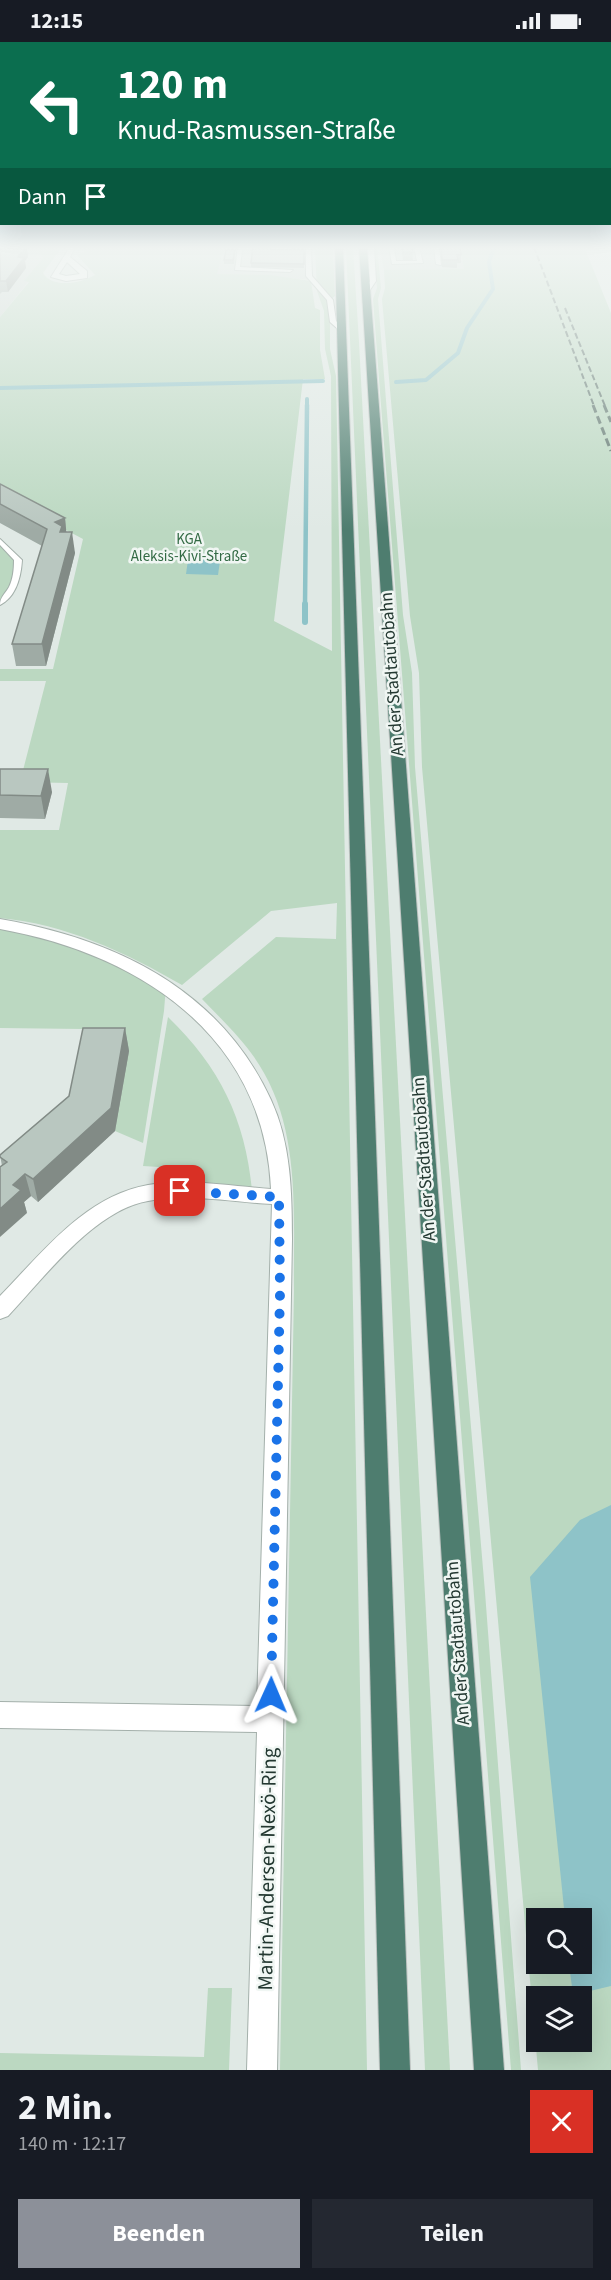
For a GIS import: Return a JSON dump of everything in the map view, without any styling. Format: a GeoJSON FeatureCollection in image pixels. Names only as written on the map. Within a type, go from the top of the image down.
{"type":"FeatureCollection","features":[{"type":"Feature","properties":{"kind":"highway","name":"An der Stadtautobahn"},"geometry":{"type":"LineString","coordinates":[[341,342],[395,2070]]}},
{"type":"Feature","properties":{"kind":"highway","name":"An der Stadtautobahn"},"geometry":{"type":"LineString","coordinates":[[369,342],[431,1261],[489,2070]]}},
{"type":"Feature","properties":{"kind":"street","name":"Martin-Andersen-Nexö-Ring"},"geometry":{"type":"LineString","coordinates":[[0,924],[43,931],[103,952],[138,968],[183,999],[221,1037],[253,1083],[267,1113],[276,1148],[280,1293],[262,2070]]}},
{"type":"Feature","properties":{"kind":"street"},"geometry":{"type":"LineString","coordinates":[[0,1310],[75,1235],[111,1205],[145,1193],[180,1191],[279,1197]]}},
{"type":"Feature","properties":{"kind":"street"},"geometry":{"type":"LineString","coordinates":[[0,1714],[270,1719]]}},
{"type":"Feature","properties":{"kind":"lane"},"geometry":{"type":"LineString","coordinates":[[0,541],[18,560],[18,574],[16,585],[0,603]]}},
{"type":"Feature","properties":{"kind":"green space","name":"KGA Aleksis-Kivi-Straße"},"geometry":{"type":"Polygon","coordinates":[[[0,342],[320,342],[325,379],[303,379],[274,621],[332,651],[331,376],[325,342],[330,342],[336,376],[367,2070],[280,2070],[294,1291],[292,1180],[284,1124],[276,1098],[264,1073],[244,1043],[202,999],[276,937],[336,939],[337,903],[271,911],[182,985],[139,961],[94,941],[48,926],[0,918],[0,830],[59,830],[68,783],[20,782],[46,681],[0,681],[0,669],[53,669],[83,539],[0,495],[0,342]]]}},
{"type":"Feature","properties":{"kind":"green space"},"geometry":{"type":"Polygon","coordinates":[[[350,342],[359,342],[450,2070],[425,2070],[350,342]]]}},
{"type":"Feature","properties":{"kind":"green space"},"geometry":{"type":"Polygon","coordinates":[[[376,342],[381,342],[403,615],[412,673],[415,767],[485,1592],[521,2070],[511,2070],[376,342]]]}},
{"type":"Feature","properties":{"kind":"green space"},"geometry":{"type":"Polygon","coordinates":[[[386,342],[611,342],[611,2070],[538,2070],[536,2052],[592,2052],[592,1986],[531,1986],[529,1974],[592,1974],[592,1908],[526,1908],[526,1935],[422,767],[419,673],[410,616],[386,342]]]}},
{"type":"Feature","properties":{"kind":"green space"},"geometry":{"type":"Polygon","coordinates":[[[0,541],[18,560],[7,596],[0,603],[0,541]]]}},
{"type":"Feature","properties":{"kind":"green space"},"geometry":{"type":"Polygon","coordinates":[[[0,924],[43,931],[166,986],[143,1143],[115,1131],[82,1029],[0,1028],[0,924]]]}},
{"type":"Feature","properties":{"kind":"green space"},"geometry":{"type":"Polygon","coordinates":[[[168,1017],[202,1055],[227,1096],[243,1140],[252,1190],[158,1184],[159,1167],[143,1166],[168,1017]]]}},
{"type":"Feature","properties":{"kind":"green space"},"geometry":{"type":"Polygon","coordinates":[[[208,1988],[232,1988],[229,2070],[0,2070],[0,2053],[204,2057],[208,1988]]]}},
{"type":"Feature","properties":{"kind":"water"},"geometry":{"type":"Polygon","coordinates":[[[189,553],[209,554],[220,561],[218,575],[186,574],[189,553]]]}},
{"type":"Feature","properties":{"kind":"water"},"geometry":{"type":"Polygon","coordinates":[[[611,1505],[611,1986],[592,1990],[592,1986],[572,1986],[570,1974],[592,1974],[592,1908],[564,1908],[530,1577],[580,1520],[611,1505]]]}},
{"type":"Feature","properties":{"kind":"building"},"geometry":{"type":"Polygon","coordinates":[[[0,484],[65,518],[55,522],[62,526],[60,532],[72,532],[42,644],[12,644],[47,529],[0,504],[0,484]]]}},
{"type":"Feature","properties":{"kind":"building"},"geometry":{"type":"Polygon","coordinates":[[[0,769],[48,769],[41,796],[0,795],[0,769]]]}},
{"type":"Feature","properties":{"kind":"building"},"geometry":{"type":"Polygon","coordinates":[[[83,1028],[125,1028],[111,1108],[33,1179],[25,1174],[13,1185],[21,1190],[0,1209],[0,1167],[7,1162],[0,1155],[69,1096],[83,1028]]]}},
{"type":"Feature","properties":{"kind":"waterway"},"geometry":{"type":"LineString","coordinates":[[396,382],[426,380],[458,353],[462,342]]}},
{"type":"Feature","properties":{"kind":"waterway"},"geometry":{"type":"LineString","coordinates":[[0,388],[323,381]]}},
{"type":"Feature","properties":{"kind":"waterway"},"geometry":{"type":"LineString","coordinates":[[307,399],[307,405]]}},
{"type":"Feature","properties":{"kind":"waterway"},"geometry":{"type":"LineString","coordinates":[[305,605],[307,405]]}},
{"type":"Feature","properties":{"kind":"waterway"},"geometry":{"type":"LineString","coordinates":[[305,605],[305,622]]}},
{"type":"Feature","properties":{"kind":"railway"},"geometry":{"type":"LineString","coordinates":[[570,342],[594,406]]}},
{"type":"Feature","properties":{"kind":"railway"},"geometry":{"type":"LineString","coordinates":[[579,342],[605,406]]}},
{"type":"Feature","properties":{"kind":"railway"},"geometry":{"type":"LineString","coordinates":[[593,405],[611,451]]}},
{"type":"Feature","properties":{"kind":"railway"},"geometry":{"type":"LineString","coordinates":[[604,405],[611,422]]}},
{"type":"Feature","properties":{"kind":"route"},"geometry":{"type":"LineString","coordinates":[[180,1191],[279,1197],[280,1293],[271,1695]]}}]}
